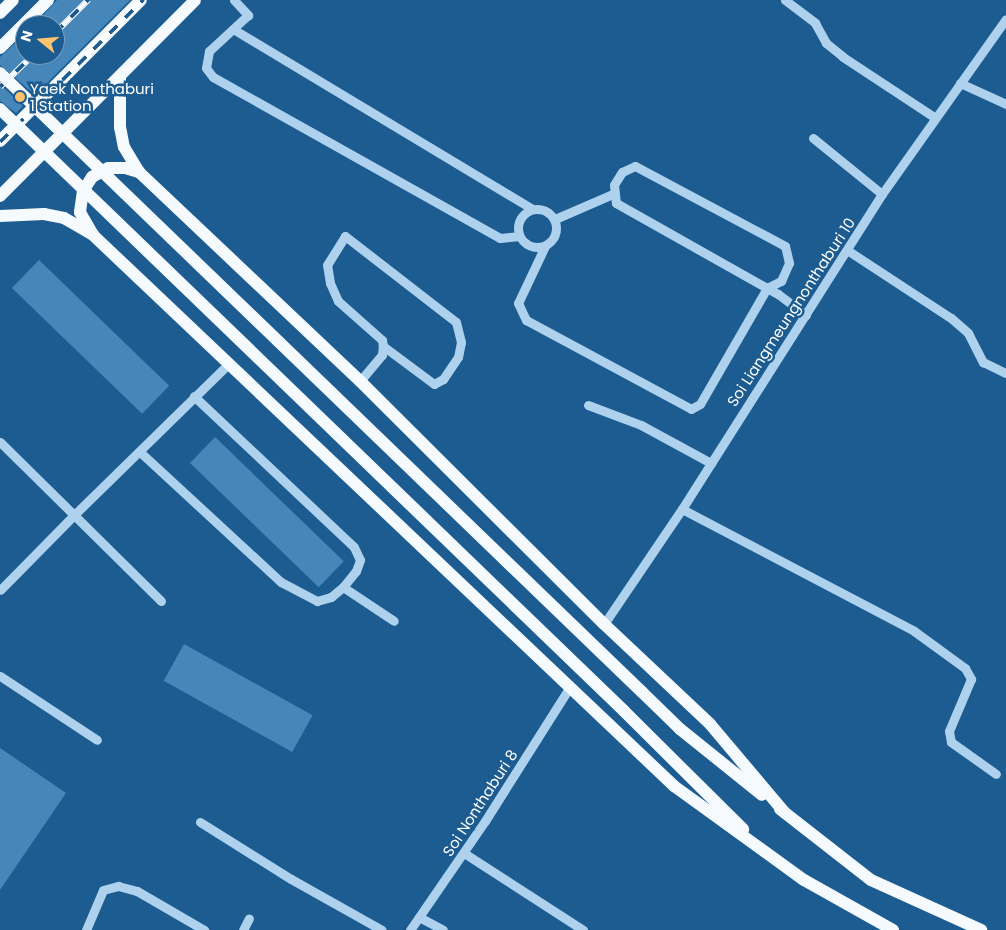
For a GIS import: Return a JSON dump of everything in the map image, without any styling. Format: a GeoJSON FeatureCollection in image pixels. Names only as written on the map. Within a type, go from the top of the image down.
{"type":"FeatureCollection","features":[{"type":"Feature","properties":{"kind":"main road"},"geometry":{"type":"LineString","coordinates":[[0,12],[13,0]]}},
{"type":"Feature","properties":{"kind":"main road"},"geometry":{"type":"LineString","coordinates":[[0,48],[48,0]]}},
{"type":"Feature","properties":{"kind":"main road"},"geometry":{"type":"LineString","coordinates":[[0,141],[141,0]]}},
{"type":"Feature","properties":{"kind":"main road"},"geometry":{"type":"LineString","coordinates":[[0,196],[120,78],[195,0]]}},
{"type":"Feature","properties":{"kind":"main road"},"geometry":{"type":"LineString","coordinates":[[0,73],[680,729],[871,880],[980,930]]}},
{"type":"Feature","properties":{"kind":"main road"},"geometry":{"type":"LineString","coordinates":[[120,78],[120,127],[124,147],[139,172],[360,380],[604,624],[710,724],[785,813]]}},
{"type":"Feature","properties":{"kind":"main road"},"geometry":{"type":"LineString","coordinates":[[0,108],[624,711],[769,856]]}},
{"type":"Feature","properties":{"kind":"main road"},"geometry":{"type":"LineString","coordinates":[[93,235],[80,212],[83,191],[92,177],[108,168],[125,168],[139,172]]}},
{"type":"Feature","properties":{"kind":"main road"},"geometry":{"type":"LineString","coordinates":[[0,216],[44,214],[64,218],[93,235],[674,786],[769,856],[836,901],[893,930]]}},
{"type":"Feature","properties":{"kind":"street"},"geometry":{"type":"LineString","coordinates":[[234,0],[248,15],[209,51],[206,68],[213,77],[500,238],[519,236]]}},
{"type":"Feature","properties":{"kind":"street"},"geometry":{"type":"LineString","coordinates":[[785,0],[815,23],[826,43],[843,57],[934,117]]}},
{"type":"Feature","properties":{"kind":"street","name":"Soi Liangmeungnonthaburi 10"},"geometry":{"type":"LineString","coordinates":[[604,624],[682,509],[882,194],[934,117],[1006,19]]}},
{"type":"Feature","properties":{"kind":"street"},"geometry":{"type":"LineString","coordinates":[[233,29],[532,209],[545,210],[555,219],[556,232],[545,246],[518,303],[526,320],[691,408],[700,404],[767,288],[781,281],[789,263],[785,246],[635,166],[622,172],[614,185],[616,203],[767,288],[806,315]]}},
{"type":"Feature","properties":{"kind":"street"},"geometry":{"type":"LineString","coordinates":[[960,83],[1006,104]]}},
{"type":"Feature","properties":{"kind":"street"},"geometry":{"type":"LineString","coordinates":[[813,138],[882,194]]}},
{"type":"Feature","properties":{"kind":"street"},"geometry":{"type":"LineString","coordinates":[[555,219],[615,193]]}},
{"type":"Feature","properties":{"kind":"street"},"geometry":{"type":"LineString","coordinates":[[532,209],[521,217],[519,236],[527,245],[545,246]]}},
{"type":"Feature","properties":{"kind":"street"},"geometry":{"type":"LineString","coordinates":[[360,380],[382,355],[383,346],[382,340],[338,301],[330,283],[327,265],[345,236],[456,322],[460,342],[458,357],[443,379],[434,384],[383,346]]}},
{"type":"Feature","properties":{"kind":"street"},"geometry":{"type":"LineString","coordinates":[[848,250],[950,318],[968,333],[983,362],[1006,373]]}},
{"type":"Feature","properties":{"kind":"street"},"geometry":{"type":"LineString","coordinates":[[0,590],[229,363]]}},
{"type":"Feature","properties":{"kind":"street"},"geometry":{"type":"LineString","coordinates":[[140,452],[281,582],[317,601],[331,597],[343,587],[356,571],[360,560],[354,547],[194,396]]}},
{"type":"Feature","properties":{"kind":"street"},"geometry":{"type":"LineString","coordinates":[[588,406],[641,425],[711,463]]}},
{"type":"Feature","properties":{"kind":"street"},"geometry":{"type":"LineString","coordinates":[[0,442],[161,601]]}},
{"type":"Feature","properties":{"kind":"street"},"geometry":{"type":"LineString","coordinates":[[682,509],[914,631],[965,668],[971,680],[949,731],[951,742],[996,774]]}},
{"type":"Feature","properties":{"kind":"street"},"geometry":{"type":"LineString","coordinates":[[343,587],[394,621]]}},
{"type":"Feature","properties":{"kind":"street"},"geometry":{"type":"LineString","coordinates":[[0,676],[97,740]]}},
{"type":"Feature","properties":{"kind":"street","name":"Soi Nonthaburi 8"},"geometry":{"type":"LineString","coordinates":[[410,930],[464,853],[569,688]]}},
{"type":"Feature","properties":{"kind":"street"},"geometry":{"type":"LineString","coordinates":[[200,822],[291,879],[382,930]]}},
{"type":"Feature","properties":{"kind":"street"},"geometry":{"type":"LineString","coordinates":[[464,853],[583,930]]}},
{"type":"Feature","properties":{"kind":"street"},"geometry":{"type":"LineString","coordinates":[[86,930],[104,890],[118,886],[137,891],[204,930]]}},
{"type":"Feature","properties":{"kind":"street"},"geometry":{"type":"LineString","coordinates":[[243,930],[249,918]]}},
{"type":"Feature","properties":{"kind":"street"},"geometry":{"type":"LineString","coordinates":[[419,918],[443,930]]}},
{"type":"Feature","properties":{"kind":"building"},"geometry":{"type":"Polygon","coordinates":[[[57,0],[130,0],[65,65],[65,15],[43,15],[57,0]]]}},
{"type":"Feature","properties":{"kind":"building"},"geometry":{"type":"Polygon","coordinates":[[[15,43],[15,65],[65,65],[35,95],[0,65],[0,57],[15,43]]]}},
{"type":"Feature","properties":{"kind":"building"},"geometry":{"type":"Polygon","coordinates":[[[0,84],[23,106],[16,113],[0,101],[0,84]]]}},
{"type":"Feature","properties":{"kind":"building"},"geometry":{"type":"Polygon","coordinates":[[[39,260],[169,386],[142,414],[12,288],[39,260]]]}},
{"type":"Feature","properties":{"kind":"building"},"geometry":{"type":"Polygon","coordinates":[[[215,437],[344,561],[319,587],[190,463],[215,437]]]}},
{"type":"Feature","properties":{"kind":"building"},"geometry":{"type":"Polygon","coordinates":[[[184,644],[313,715],[292,752],[164,681],[184,644]]]}},
{"type":"Feature","properties":{"kind":"building"},"geometry":{"type":"Polygon","coordinates":[[[0,748],[66,793],[0,890],[0,748]]]}},
{"type":"Feature","properties":{"kind":"railway"},"geometry":{"type":"LineString","coordinates":[[65,23],[88,0]]}},
{"type":"Feature","properties":{"kind":"railway"},"geometry":{"type":"LineString","coordinates":[[0,142],[143,0]]}},
{"type":"Feature","properties":{"kind":"railway"},"geometry":{"type":"LineString","coordinates":[[0,87],[23,65]]}},
{"type":"Feature","properties":{"kind":"place","name":"Yaek Nonthaburi 1 Station"},"geometry":{"type":"Point","coordinates":[20,97]}}]}
